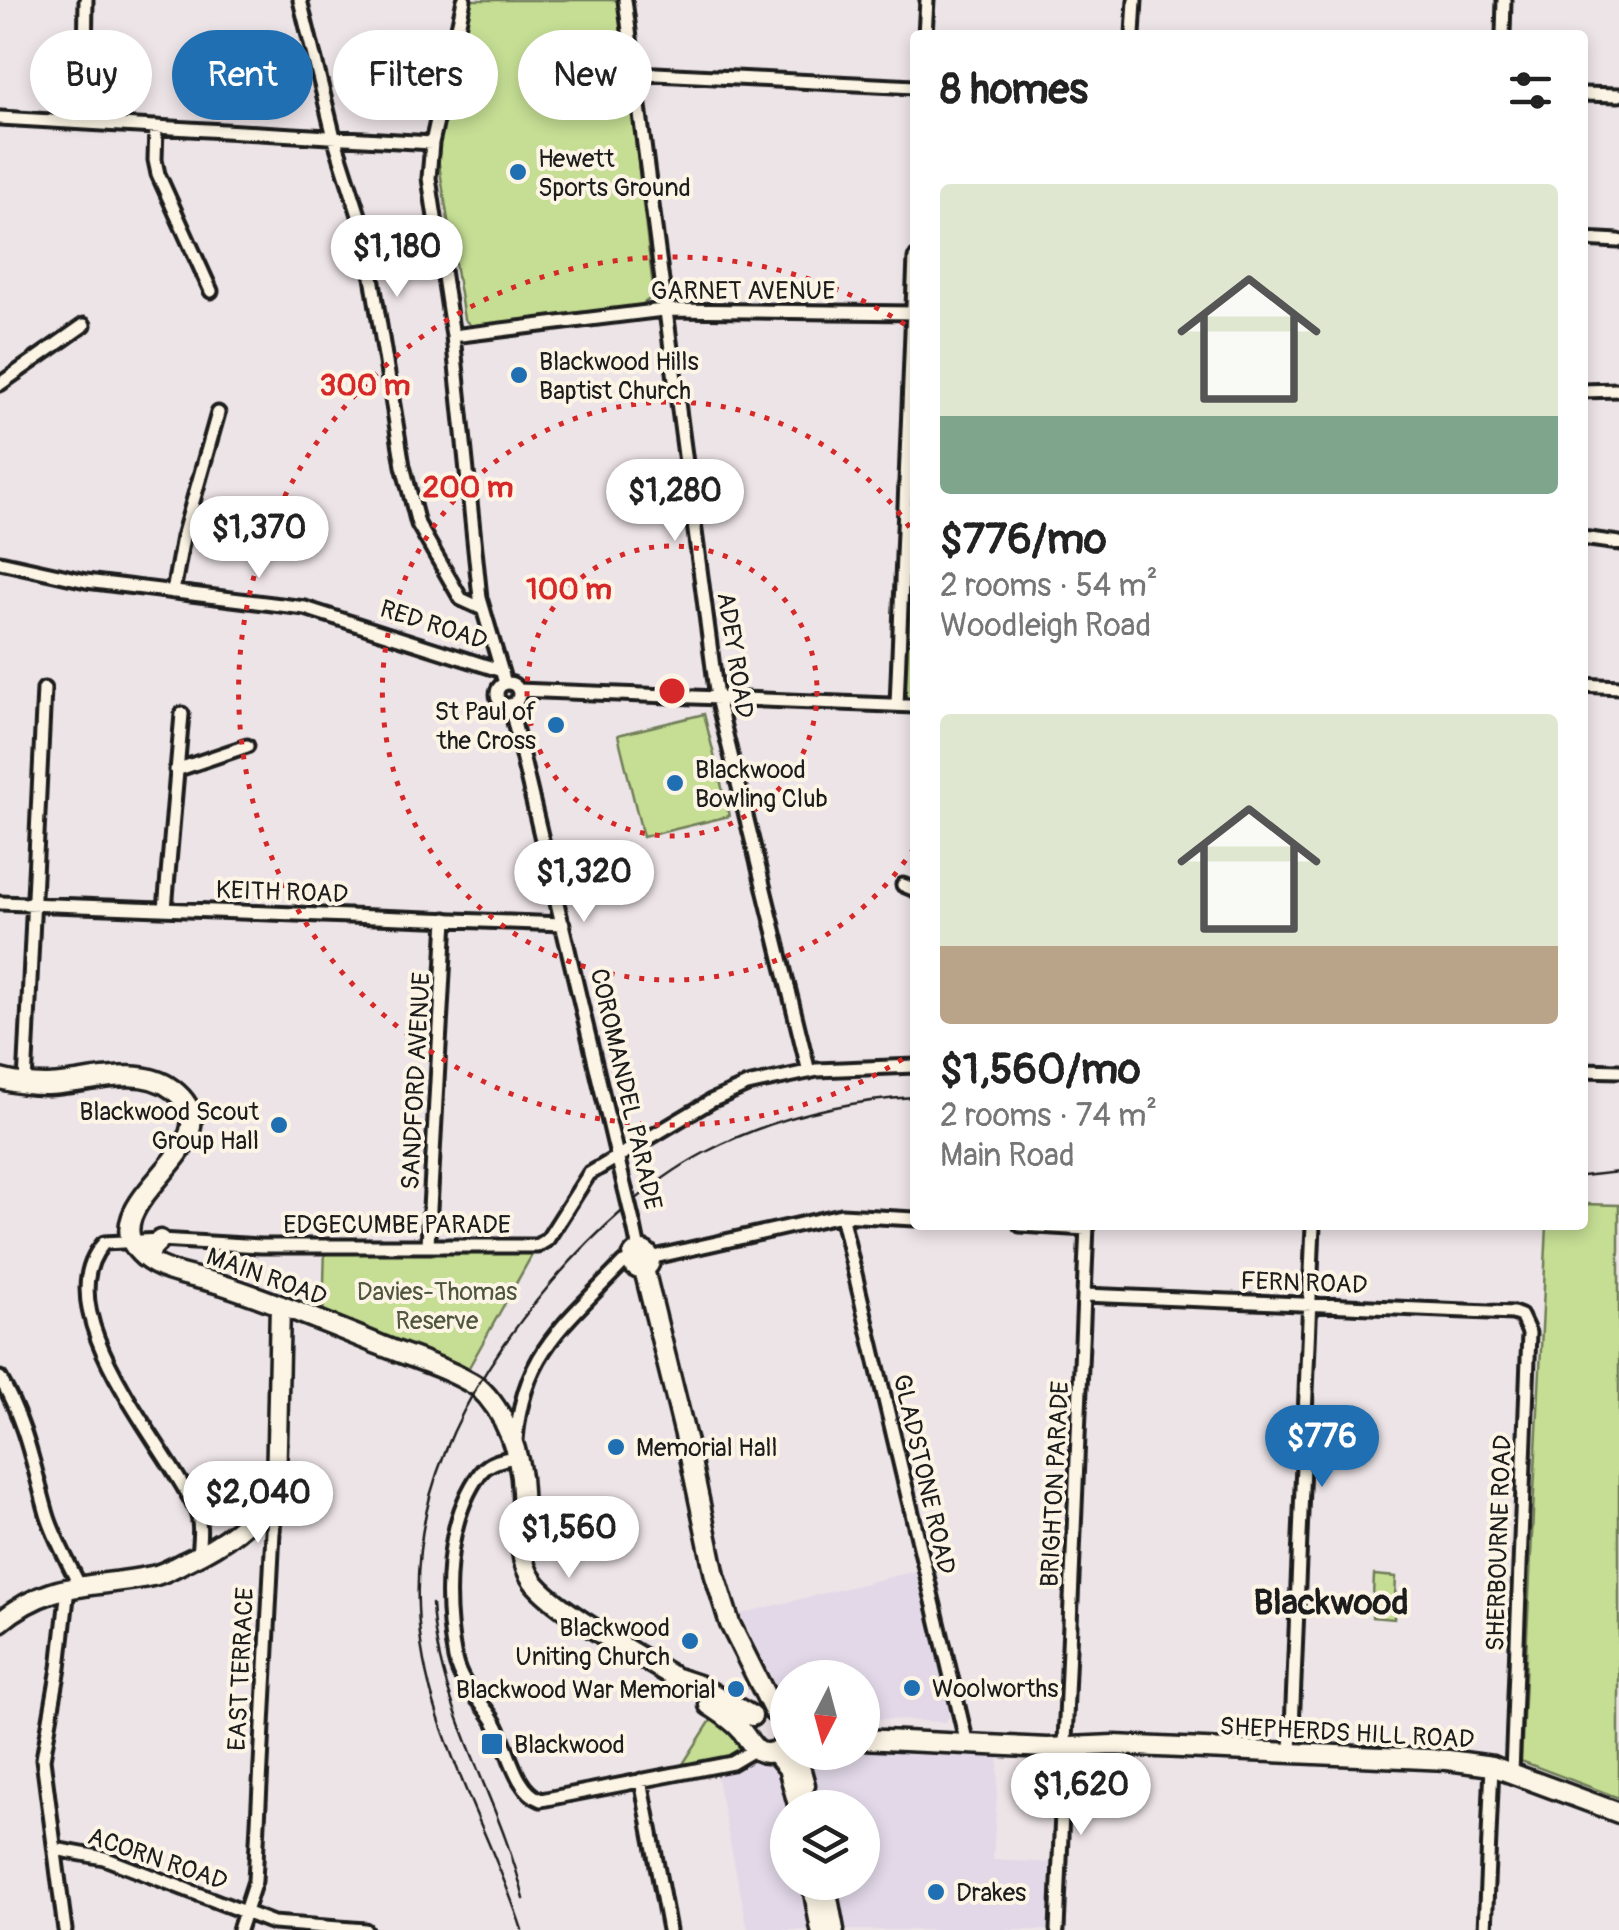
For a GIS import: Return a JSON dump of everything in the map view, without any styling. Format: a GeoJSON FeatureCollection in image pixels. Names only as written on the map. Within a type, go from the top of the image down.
{"type":"FeatureCollection","features":[{"type":"Feature","properties":{"kind":"main road"},"geometry":{"type":"LineString","coordinates":[[0,1080],[47,1086],[120,1077],[167,1085],[182,1097],[190,1117],[186,1144],[136,1203],[131,1232],[148,1260]]}},
{"type":"Feature","properties":{"kind":"main road"},"geometry":{"type":"LineString","coordinates":[[148,1260],[160,1240]]}},
{"type":"Feature","properties":{"kind":"main road","name":"MAIN ROAD"},"geometry":{"type":"LineString","coordinates":[[148,1260],[280,1305],[478,1386],[503,1419],[516,1457],[522,1491],[521,1548],[532,1579],[542,1592],[674,1676],[750,1742]]}},
{"type":"Feature","properties":{"kind":"main road","name":"COROMANDEL PARADE"},"geometry":{"type":"LineString","coordinates":[[641,1260],[688,1447],[715,1576],[730,1624],[770,1704]]}},
{"type":"Feature","properties":{"kind":"main road","name":"EAST TERRACE"},"geometry":{"type":"LineString","coordinates":[[276,1489],[280,1305]]}},
{"type":"Feature","properties":{"kind":"main road"},"geometry":{"type":"LineString","coordinates":[[0,1622],[34,1597],[157,1576],[224,1542],[250,1522],[276,1489]]}},
{"type":"Feature","properties":{"kind":"main road","name":"MAIN ROAD"},"geometry":{"type":"LineString","coordinates":[[674,1676],[753,1715]]}},
{"type":"Feature","properties":{"kind":"main road"},"geometry":{"type":"LineString","coordinates":[[760,1685],[753,1715],[746,1724],[750,1742],[764,1754],[770,1750]]}},
{"type":"Feature","properties":{"kind":"main road"},"geometry":{"type":"LineString","coordinates":[[753,1715],[770,1726]]}},
{"type":"Feature","properties":{"kind":"main road","name":"SHEPHERDS HILL ROAD"},"geometry":{"type":"LineString","coordinates":[[880,1731],[1048,1748],[1064,1745],[1448,1760],[1492,1766],[1619,1813]]}},
{"type":"Feature","properties":{"kind":"main road","name":"SHEPHERDS HILL ROAD"},"geometry":{"type":"LineString","coordinates":[[880,1739],[966,1739]]}},
{"type":"Feature","properties":{"kind":"main road"},"geometry":{"type":"LineString","coordinates":[[815,1900],[821,1930]]}},
{"type":"Feature","properties":{"kind":"main road"},"geometry":{"type":"LineString","coordinates":[[828,1900],[834,1930]]}},
{"type":"Feature","properties":{"kind":"street"},"geometry":{"type":"LineString","coordinates":[[84,122],[86,0]]}},
{"type":"Feature","properties":{"kind":"street"},"geometry":{"type":"LineString","coordinates":[[300,0],[334,138],[365,234],[403,466],[418,524],[461,600],[477,604]]}},
{"type":"Feature","properties":{"kind":"street"},"geometry":{"type":"LineString","coordinates":[[464,0],[432,144],[429,178],[453,336],[477,604],[505,684],[518,690],[910,706]]}},
{"type":"Feature","properties":{"kind":"street","name":"ADEY ROAD"},"geometry":{"type":"LineString","coordinates":[[625,0],[630,30]]}},
{"type":"Feature","properties":{"kind":"street"},"geometry":{"type":"LineString","coordinates":[[925,30],[926,0]]}},
{"type":"Feature","properties":{"kind":"street"},"geometry":{"type":"LineString","coordinates":[[1134,30],[1135,0]]}},
{"type":"Feature","properties":{"kind":"street"},"geometry":{"type":"LineString","coordinates":[[1503,30],[1504,0]]}},
{"type":"Feature","properties":{"kind":"street"},"geometry":{"type":"LineString","coordinates":[[652,74],[910,87]]}},
{"type":"Feature","properties":{"kind":"street"},"geometry":{"type":"LineString","coordinates":[[1588,94],[1619,96]]}},
{"type":"Feature","properties":{"kind":"street"},"geometry":{"type":"LineString","coordinates":[[0,118],[432,144]]}},
{"type":"Feature","properties":{"kind":"street","name":"ADEY ROAD"},"geometry":{"type":"LineString","coordinates":[[642,120],[718,698],[808,1072]]}},
{"type":"Feature","properties":{"kind":"street"},"geometry":{"type":"LineString","coordinates":[[156,127],[154,160],[158,174],[211,291]]}},
{"type":"Feature","properties":{"kind":"street"},"geometry":{"type":"LineString","coordinates":[[1588,239],[1619,241]]}},
{"type":"Feature","properties":{"kind":"street","name":"GARNET AVENUE"},"geometry":{"type":"LineString","coordinates":[[453,336],[664,310],[910,313]]}},
{"type":"Feature","properties":{"kind":"street"},"geometry":{"type":"LineString","coordinates":[[0,384],[84,325]]}},
{"type":"Feature","properties":{"kind":"street"},"geometry":{"type":"LineString","coordinates":[[1588,391],[1619,390]]}},
{"type":"Feature","properties":{"kind":"street"},"geometry":{"type":"LineString","coordinates":[[897,705],[910,405]]}},
{"type":"Feature","properties":{"kind":"street"},"geometry":{"type":"LineString","coordinates":[[174,592],[182,537],[218,413]]}},
{"type":"Feature","properties":{"kind":"street"},"geometry":{"type":"LineString","coordinates":[[1588,539],[1619,542]]}},
{"type":"Feature","properties":{"kind":"street","name":"RED ROAD"},"geometry":{"type":"LineString","coordinates":[[0,562],[86,581],[305,608],[499,670]]}},
{"type":"Feature","properties":{"kind":"street"},"geometry":{"type":"LineString","coordinates":[[505,684],[497,691],[502,704],[518,700],[518,690]]}},
{"type":"Feature","properties":{"kind":"street"},"geometry":{"type":"LineString","coordinates":[[1588,685],[1619,687]]}},
{"type":"Feature","properties":{"kind":"street"},"geometry":{"type":"LineString","coordinates":[[25,1084],[44,689]]}},
{"type":"Feature","properties":{"kind":"street","name":"COROMANDEL PARADE"},"geometry":{"type":"LineString","coordinates":[[510,705],[641,1260]]}},
{"type":"Feature","properties":{"kind":"street"},"geometry":{"type":"LineString","coordinates":[[165,908],[182,714]]}},
{"type":"Feature","properties":{"kind":"street"},"geometry":{"type":"LineString","coordinates":[[176,770],[247,746]]}},
{"type":"Feature","properties":{"kind":"street","name":"KEITH ROAD"},"geometry":{"type":"LineString","coordinates":[[0,903],[563,924]]}},
{"type":"Feature","properties":{"kind":"street","name":"SANDFORD AVENUE"},"geometry":{"type":"LineString","coordinates":[[428,1245],[446,920]]}},
{"type":"Feature","properties":{"kind":"street"},"geometry":{"type":"LineString","coordinates":[[616,1154],[710,1100],[747,1085],[808,1072],[910,1066]]}},
{"type":"Feature","properties":{"kind":"street"},"geometry":{"type":"LineString","coordinates":[[1588,1070],[1619,1071]]}},
{"type":"Feature","properties":{"kind":"street","name":"EDGECUMBE PARADE"},"geometry":{"type":"LineString","coordinates":[[133,1240],[261,1246],[538,1246],[547,1240],[589,1174],[616,1154]]}},
{"type":"Feature","properties":{"kind":"street"},"geometry":{"type":"LineString","coordinates":[[750,1742],[732,1763],[541,1800],[530,1796],[494,1720],[464,1682],[456,1660],[450,1596],[454,1534],[482,1472],[500,1460],[516,1457],[520,1401],[537,1358],[623,1263],[841,1215],[910,1219]]}},
{"type":"Feature","properties":{"kind":"street","name":"GLADSTONE ROAD"},"geometry":{"type":"LineString","coordinates":[[841,1215],[966,1739]]}},
{"type":"Feature","properties":{"kind":"street","name":"BRIGHTON PARADE"},"geometry":{"type":"LineString","coordinates":[[1057,1930],[1087,1230]]}},
{"type":"Feature","properties":{"kind":"street"},"geometry":{"type":"LineString","coordinates":[[1291,1752],[1313,1230]]}},
{"type":"Feature","properties":{"kind":"street"},"geometry":{"type":"LineString","coordinates":[[133,1240],[104,1243],[93,1255],[86,1299],[94,1338],[198,1513],[198,1556]]}},
{"type":"Feature","properties":{"kind":"street","name":"FERN ROAD"},"geometry":{"type":"LineString","coordinates":[[1084,1294],[1521,1316]]}},
{"type":"Feature","properties":{"kind":"street","name":"SHERBOURNE ROAD"},"geometry":{"type":"LineString","coordinates":[[1512,1773],[1528,1333],[1521,1316]]}},
{"type":"Feature","properties":{"kind":"street"},"geometry":{"type":"LineString","coordinates":[[0,1378],[33,1451],[48,1518],[74,1588],[43,1759],[65,1930]]}},
{"type":"Feature","properties":{"kind":"street","name":"EAST TERRACE"},"geometry":{"type":"LineString","coordinates":[[239,1930],[255,1881],[276,1489]]}},
{"type":"Feature","properties":{"kind":"street"},"geometry":{"type":"LineString","coordinates":[[1485,1930],[1492,1766]]}},
{"type":"Feature","properties":{"kind":"street"},"geometry":{"type":"LineString","coordinates":[[641,1780],[669,1930]]}},
{"type":"Feature","properties":{"kind":"street","name":"ACORN ROAD"},"geometry":{"type":"LineString","coordinates":[[55,1848],[104,1858],[273,1923],[365,1930]]}},
{"type":"Feature","properties":{"kind":"shaded area"},"geometry":{"type":"Polygon","coordinates":[[[919,1570],[952,1713],[945,1722],[880,1719],[880,1660],[770,1660],[770,1674],[740,1614],[919,1570]]]}},
{"type":"Feature","properties":{"kind":"shaded area"},"geometry":{"type":"Polygon","coordinates":[[[880,1750],[999,1757],[993,1860],[1055,1863],[1052,1930],[845,1930],[839,1900],[880,1900],[880,1790],[817,1790],[812,1770],[880,1770],[880,1750]]]}},
{"type":"Feature","properties":{"kind":"shaded area"},"geometry":{"type":"Polygon","coordinates":[[[770,1758],[770,1770],[786,1770],[789,1790],[770,1790],[770,1900],[807,1900],[812,1930],[748,1930],[715,1769],[770,1758]]]}},
{"type":"Feature","properties":{"kind":"green space"},"geometry":{"type":"Polygon","coordinates":[[[471,0],[619,0],[623,30],[518,30],[518,120],[633,120],[654,296],[641,305],[471,326],[464,319],[437,152],[444,120],[498,120],[498,30],[464,30],[471,0]]]}},
{"type":"Feature","properties":{"kind":"green space"},"geometry":{"type":"Polygon","coordinates":[[[905,517],[910,517],[910,706],[897,705],[905,517]]]}},
{"type":"Feature","properties":{"kind":"green space","name":"Blackwood Bowling Club"},"geometry":{"type":"Polygon","coordinates":[[[704,714],[729,816],[643,837],[618,735],[704,714]]]}},
{"type":"Feature","properties":{"kind":"green space"},"geometry":{"type":"Polygon","coordinates":[[[1588,1204],[1619,1205],[1619,1798],[1521,1761],[1547,1230],[1588,1230],[1588,1204]]]}},
{"type":"Feature","properties":{"kind":"green space","name":"Davies-Thomas Reserve"},"geometry":{"type":"Polygon","coordinates":[[[325,1246],[537,1246],[463,1378],[323,1322],[325,1246]]]}},
{"type":"Feature","properties":{"kind":"green space"},"geometry":{"type":"Polygon","coordinates":[[[1374,1575],[1396,1577],[1394,1619],[1372,1617],[1374,1575]]]}},
{"type":"Feature","properties":{"kind":"green space"},"geometry":{"type":"Polygon","coordinates":[[[715,1714],[734,1733],[743,1753],[731,1759],[681,1767],[715,1714]]]}},
{"type":"Feature","properties":{"kind":"railway"},"geometry":{"type":"LineString","coordinates":[[522,1930],[443,1732],[422,1650],[418,1587],[423,1528],[438,1471],[464,1410],[489,1367],[552,1282],[626,1207],[665,1177],[704,1153],[780,1121],[860,1103],[910,1098]]}},
{"type":"Feature","properties":{"kind":"railway"},"geometry":{"type":"LineString","coordinates":[[1588,1175],[1619,1172]]}},
{"type":"Feature","properties":{"kind":"railway"},"geometry":{"type":"LineString","coordinates":[[432,1604],[437,1643],[457,1717],[500,1825],[524,1899]]}},
{"type":"Feature","properties":{"kind":"place","name":"Hewett Sports Ground"},"geometry":{"type":"Point","coordinates":[518,172]}},
{"type":"Feature","properties":{"kind":"place","name":"Blackwood Hills Baptist Church"},"geometry":{"type":"Point","coordinates":[519,375]}},
{"type":"Feature","properties":{"kind":"place","name":"St Paul of the Cross"},"geometry":{"type":"Point","coordinates":[556,725]}},
{"type":"Feature","properties":{"kind":"place","name":"Blackwood Bowling Club"},"geometry":{"type":"Point","coordinates":[675,783]}},
{"type":"Feature","properties":{"kind":"place","name":"Blackwood Scout Group Hall"},"geometry":{"type":"Point","coordinates":[279,1125]}},
{"type":"Feature","properties":{"kind":"place","name":"Memorial Hall"},"geometry":{"type":"Point","coordinates":[616,1447]}},
{"type":"Feature","properties":{"kind":"place","name":"Blackwood Uniting Church"},"geometry":{"type":"Point","coordinates":[690,1641]}},
{"type":"Feature","properties":{"kind":"place","name":"Woolworths"},"geometry":{"type":"Point","coordinates":[912,1688]}},
{"type":"Feature","properties":{"kind":"place","name":"Blackwood War Memorial"},"geometry":{"type":"Point","coordinates":[736,1689]}},
{"type":"Feature","properties":{"kind":"place","name":"Blackwood"},"geometry":{"type":"Point","coordinates":[492,1744]}},
{"type":"Feature","properties":{"kind":"place","name":"Drakes"},"geometry":{"type":"Point","coordinates":[936,1892]}},
{"type":"Feature","properties":{"kind":"district","name":"Blackwood"},"geometry":{"type":"Point","coordinates":[1331,1602]}}]}
